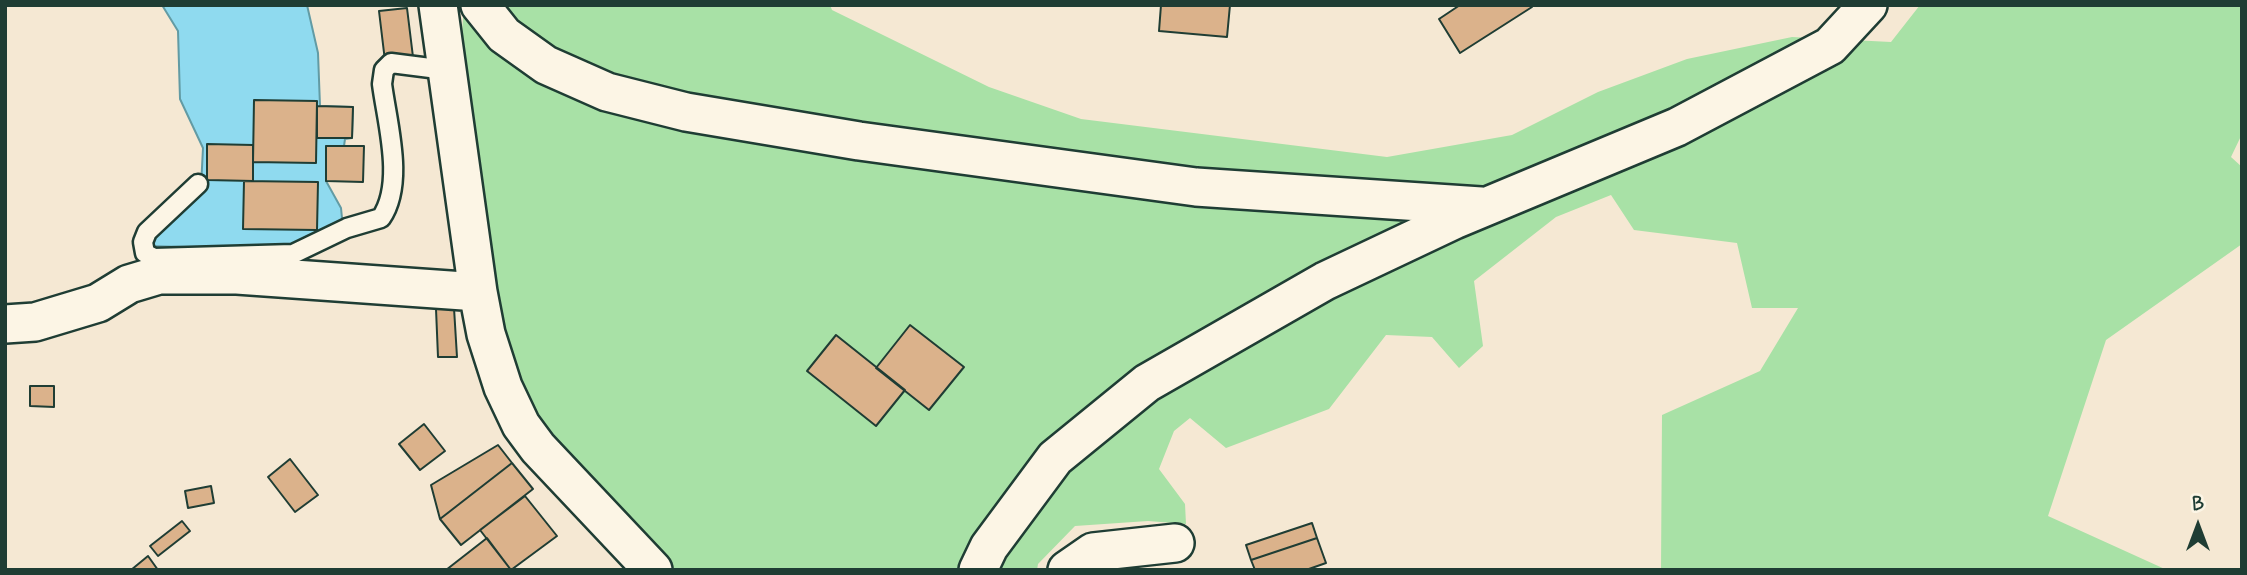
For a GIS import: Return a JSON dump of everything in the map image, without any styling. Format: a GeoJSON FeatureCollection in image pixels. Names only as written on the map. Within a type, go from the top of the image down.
{"type":"FeatureCollection","features":[{"type":"Feature","properties":{"kind":"street"},"geometry":{"type":"LineString","coordinates":[[438,5],[478,292],[486,334],[503,387],[521,425],[538,449],[653,570]]}},
{"type":"Feature","properties":{"kind":"street"},"geometry":{"type":"LineString","coordinates":[[480,5],[504,35],[546,65],[607,92],[686,112],[859,141],[1196,187],[1485,206]]}},
{"type":"Feature","properties":{"kind":"street"},"geometry":{"type":"LineString","coordinates":[[978,570],[989,547],[1055,458],[1147,383],[1325,281],[1485,206],[1677,127],[1830,46],[1868,5]]}},
{"type":"Feature","properties":{"kind":"street"},"geometry":{"type":"LineString","coordinates":[[5,324],[35,322],[98,303],[129,284],[159,275],[237,275],[478,292]]}},
{"type":"Feature","properties":{"kind":"street"},"geometry":{"type":"LineString","coordinates":[[1067,570],[1093,552],[1175,543]]}},
{"type":"Feature","properties":{"kind":"lane"},"geometry":{"type":"LineString","coordinates":[[198,184],[147,232],[143,242],[145,253],[154,258],[293,254],[347,228],[381,218],[391,198],[392,169],[382,84],[384,70],[391,63],[446,70]]}},
{"type":"Feature","properties":{"kind":"green space"},"geometry":{"type":"Polygon","coordinates":[[[464,5],[830,5],[832,10],[989,87],[1081,119],[1387,157],[1512,135],[1598,92],[1687,59],[1792,37],[1891,42],[1920,5],[2242,5],[2242,134],[2231,157],[2242,167],[2242,244],[2106,340],[2048,516],[2167,570],[1661,570],[1662,415],[1760,371],[1798,308],[1752,308],[1737,243],[1634,230],[1611,195],[1556,217],[1474,281],[1483,346],[1459,368],[1432,337],[1386,335],[1329,409],[1226,448],[1190,418],[1174,431],[1159,469],[1185,504],[1186,524],[1148,521],[1075,526],[1038,564],[1037,570],[667,570],[555,444],[527,393],[496,323],[458,86],[464,5]]]}},
{"type":"Feature","properties":{"kind":"water"},"geometry":{"type":"Polygon","coordinates":[[[162,5],[307,5],[318,53],[320,106],[353,107],[352,138],[345,139],[344,146],[326,146],[326,181],[341,208],[339,226],[298,250],[147,246],[151,232],[201,187],[203,148],[180,99],[178,31],[162,5]]]}},
{"type":"Feature","properties":{"kind":"building"},"geometry":{"type":"Polygon","coordinates":[[[1161,5],[1230,5],[1227,37],[1159,31],[1161,5]]]}},
{"type":"Feature","properties":{"kind":"building"},"geometry":{"type":"Polygon","coordinates":[[[1460,5],[1532,7],[1460,53],[1439,19],[1460,5]]]}},
{"type":"Feature","properties":{"kind":"building"},"geometry":{"type":"Polygon","coordinates":[[[407,8],[413,57],[385,61],[379,11],[407,8]]]}},
{"type":"Feature","properties":{"kind":"building"},"geometry":{"type":"Polygon","coordinates":[[[254,100],[317,101],[316,163],[253,162],[254,100]]]}},
{"type":"Feature","properties":{"kind":"building"},"geometry":{"type":"Polygon","coordinates":[[[317,106],[353,107],[352,138],[317,138],[317,106]]]}},
{"type":"Feature","properties":{"kind":"building"},"geometry":{"type":"Polygon","coordinates":[[[207,144],[253,145],[253,181],[207,180],[207,144]]]}},
{"type":"Feature","properties":{"kind":"building"},"geometry":{"type":"Polygon","coordinates":[[[326,146],[364,146],[363,182],[326,181],[326,146]]]}},
{"type":"Feature","properties":{"kind":"building"},"geometry":{"type":"Polygon","coordinates":[[[244,181],[318,182],[317,230],[243,229],[244,181]]]}},
{"type":"Feature","properties":{"kind":"building"},"geometry":{"type":"Polygon","coordinates":[[[454,308],[457,357],[438,357],[436,309],[454,308]]]}},
{"type":"Feature","properties":{"kind":"building"},"geometry":{"type":"Polygon","coordinates":[[[910,325],[964,367],[929,410],[876,368],[910,325]]]}},
{"type":"Feature","properties":{"kind":"building"},"geometry":{"type":"Polygon","coordinates":[[[836,335],[905,390],[876,426],[807,371],[836,335]]]}},
{"type":"Feature","properties":{"kind":"building"},"geometry":{"type":"Polygon","coordinates":[[[30,386],[54,386],[54,407],[30,406],[30,386]]]}},
{"type":"Feature","properties":{"kind":"building"},"geometry":{"type":"Polygon","coordinates":[[[424,424],[445,451],[420,470],[399,444],[424,424]]]}},
{"type":"Feature","properties":{"kind":"building"},"geometry":{"type":"Polygon","coordinates":[[[498,445],[512,463],[440,519],[431,485],[498,445]]]}},
{"type":"Feature","properties":{"kind":"building"},"geometry":{"type":"Polygon","coordinates":[[[290,459],[318,495],[295,512],[268,477],[290,459]]]}},
{"type":"Feature","properties":{"kind":"building"},"geometry":{"type":"Polygon","coordinates":[[[512,463],[533,489],[461,545],[440,519],[512,463]]]}},
{"type":"Feature","properties":{"kind":"building"},"geometry":{"type":"Polygon","coordinates":[[[211,486],[214,503],[188,508],[185,491],[211,486]]]}},
{"type":"Feature","properties":{"kind":"building"},"geometry":{"type":"Polygon","coordinates":[[[525,496],[557,536],[511,570],[480,530],[525,496]]]}},
{"type":"Feature","properties":{"kind":"building"},"geometry":{"type":"Polygon","coordinates":[[[182,521],[190,531],[158,556],[150,546],[182,521]]]}},
{"type":"Feature","properties":{"kind":"building"},"geometry":{"type":"Polygon","coordinates":[[[1312,523],[1317,538],[1251,560],[1246,545],[1312,523]]]}},
{"type":"Feature","properties":{"kind":"building"},"geometry":{"type":"Polygon","coordinates":[[[487,538],[511,570],[446,570],[487,538]]]}},
{"type":"Feature","properties":{"kind":"building"},"geometry":{"type":"Polygon","coordinates":[[[1317,538],[1326,563],[1306,570],[1255,570],[1251,560],[1317,538]]]}},
{"type":"Feature","properties":{"kind":"building"},"geometry":{"type":"Polygon","coordinates":[[[148,556],[158,570],[131,570],[148,556]]]}}]}
